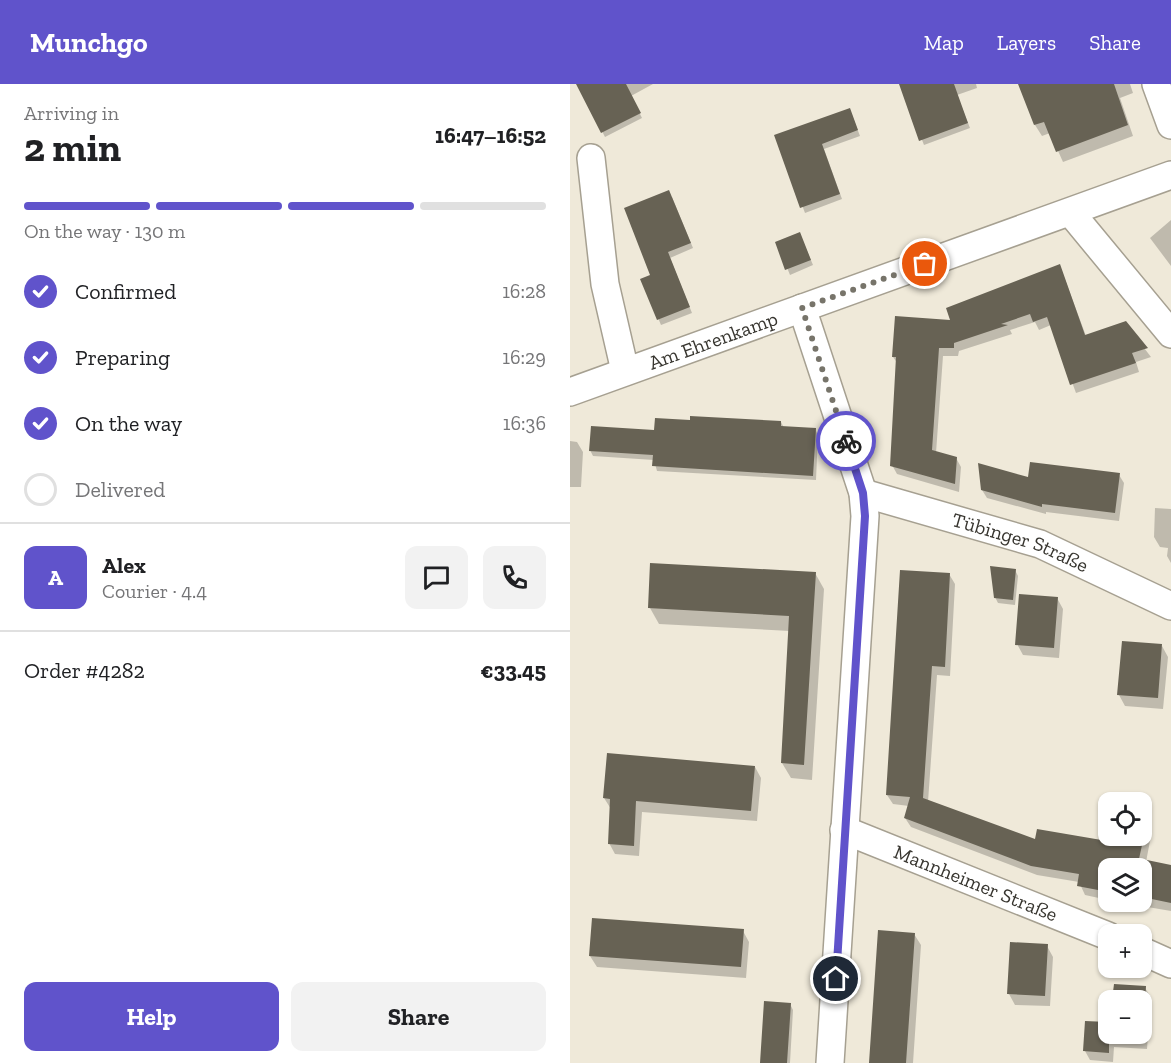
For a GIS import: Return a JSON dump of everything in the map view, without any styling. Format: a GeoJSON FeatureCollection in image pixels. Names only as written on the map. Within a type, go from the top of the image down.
{"type":"FeatureCollection","features":[{"type":"Feature","properties":{"kind":"street"},"geometry":{"type":"LineString","coordinates":[[1156,84],[1171,125]]}},
{"type":"Feature","properties":{"kind":"street","name":"Am Ehrenkamp"},"geometry":{"type":"LineString","coordinates":[[591,158],[605,284],[625,371]]}},
{"type":"Feature","properties":{"kind":"street","name":"Am Ehrenkamp"},"geometry":{"type":"LineString","coordinates":[[570,392],[1171,176]]}},
{"type":"Feature","properties":{"kind":"street"},"geometry":{"type":"LineString","coordinates":[[1071,213],[1171,334]]}},
{"type":"Feature","properties":{"kind":"street"},"geometry":{"type":"LineString","coordinates":[[802,308],[863,493],[865,516],[831,1063]]}},
{"type":"Feature","properties":{"kind":"street","name":"Tübinger Straße"},"geometry":{"type":"LineString","coordinates":[[863,493],[1040,544],[1171,606]]}},
{"type":"Feature","properties":{"kind":"street","name":"Mannheimer Straße"},"geometry":{"type":"LineString","coordinates":[[844,830],[1098,932]]}},
{"type":"Feature","properties":{"kind":"street"},"geometry":{"type":"LineString","coordinates":[[1152,955],[1171,964]]}},
{"type":"Feature","properties":{"kind":"building"},"geometry":{"type":"Polygon","coordinates":[[[576,84],[626,84],[641,113],[601,133],[576,84]]]}},
{"type":"Feature","properties":{"kind":"building"},"geometry":{"type":"Polygon","coordinates":[[[899,84],[954,84],[968,123],[919,141],[899,84]]]}},
{"type":"Feature","properties":{"kind":"building"},"geometry":{"type":"Polygon","coordinates":[[[1018,84],[1114,84],[1128,125],[1056,152],[1044,122],[1034,125],[1018,84]]]}},
{"type":"Feature","properties":{"kind":"building"},"geometry":{"type":"Polygon","coordinates":[[[850,108],[858,130],[822,144],[840,194],[800,208],[774,135],[850,108]]]}},
{"type":"Feature","properties":{"kind":"building"},"geometry":{"type":"Polygon","coordinates":[[[669,190],[691,243],[668,252],[690,307],[657,320],[640,279],[650,275],[624,208],[669,190]]]}},
{"type":"Feature","properties":{"kind":"building"},"geometry":{"type":"Polygon","coordinates":[[[800,232],[811,260],[785,270],[775,242],[800,232]]]}},
{"type":"Feature","properties":{"kind":"building"},"geometry":{"type":"Polygon","coordinates":[[[1060,264],[1085,335],[1126,321],[1148,348],[1132,353],[1136,363],[1070,385],[1047,317],[1033,322],[1030,314],[1001,324],[1008,325],[954,343],[954,348],[939,348],[932,450],[957,457],[955,484],[890,466],[896,357],[892,357],[895,316],[950,320],[946,308],[1060,264]]]}},
{"type":"Feature","properties":{"kind":"building"},"geometry":{"type":"Polygon","coordinates":[[[690,416],[781,421],[781,426],[816,428],[813,476],[652,466],[653,455],[589,451],[591,426],[654,430],[655,418],[690,420],[690,416]]]}},
{"type":"Feature","properties":{"kind":"building"},"geometry":{"type":"Polygon","coordinates":[[[1030,462],[1120,473],[1115,513],[1042,504],[1042,507],[981,490],[978,463],[1028,477],[1030,462]]]}},
{"type":"Feature","properties":{"kind":"building"},"geometry":{"type":"Polygon","coordinates":[[[650,563],[816,572],[804,765],[781,763],[789,616],[648,608],[650,563]]]}},
{"type":"Feature","properties":{"kind":"building"},"geometry":{"type":"Polygon","coordinates":[[[990,566],[1016,569],[1013,600],[994,598],[990,566]]]}},
{"type":"Feature","properties":{"kind":"building"},"geometry":{"type":"Polygon","coordinates":[[[900,570],[950,573],[945,667],[932,666],[923,798],[1035,839],[1037,829],[1098,839],[1098,846],[1142,846],[1139,858],[1098,858],[1098,890],[1077,886],[1079,874],[1031,866],[904,818],[910,797],[886,795],[900,570]]]}},
{"type":"Feature","properties":{"kind":"building"},"geometry":{"type":"Polygon","coordinates":[[[1019,594],[1058,597],[1054,648],[1015,645],[1019,594]]]}},
{"type":"Feature","properties":{"kind":"building"},"geometry":{"type":"Polygon","coordinates":[[[1122,641],[1162,644],[1158,698],[1117,695],[1122,641]]]}},
{"type":"Feature","properties":{"kind":"building"},"geometry":{"type":"Polygon","coordinates":[[[607,753],[755,766],[751,811],[636,801],[634,846],[608,844],[610,799],[603,798],[607,753]]]}},
{"type":"Feature","properties":{"kind":"building"},"geometry":{"type":"Polygon","coordinates":[[[1152,861],[1171,865],[1171,903],[1152,899],[1152,861]]]}},
{"type":"Feature","properties":{"kind":"building"},"geometry":{"type":"Polygon","coordinates":[[[592,918],[744,929],[741,967],[589,956],[592,918]]]}},
{"type":"Feature","properties":{"kind":"building"},"geometry":{"type":"Polygon","coordinates":[[[878,930],[915,933],[906,1063],[869,1063],[878,930]]]}},
{"type":"Feature","properties":{"kind":"building"},"geometry":{"type":"Polygon","coordinates":[[[1010,942],[1048,944],[1045,996],[1007,994],[1010,942]]]}},
{"type":"Feature","properties":{"kind":"building"},"geometry":{"type":"Polygon","coordinates":[[[1114,984],[1146,986],[1146,990],[1113,990],[1114,984]]]}},
{"type":"Feature","properties":{"kind":"building"},"geometry":{"type":"Polygon","coordinates":[[[764,1001],[791,1003],[787,1063],[760,1063],[764,1001]]]}},
{"type":"Feature","properties":{"kind":"building"},"geometry":{"type":"Polygon","coordinates":[[[1085,1021],[1098,1022],[1098,1044],[1109,1044],[1109,1053],[1083,1051],[1085,1021]]]}},
{"type":"Feature","properties":{"kind":"way so far"},"geometry":{"type":"LineString","coordinates":[[846,441],[802,308],[925,264]]}},
{"type":"Feature","properties":{"kind":"route"},"geometry":{"type":"LineString","coordinates":[[836,979],[865,516],[863,493],[846,441]]}}]}
